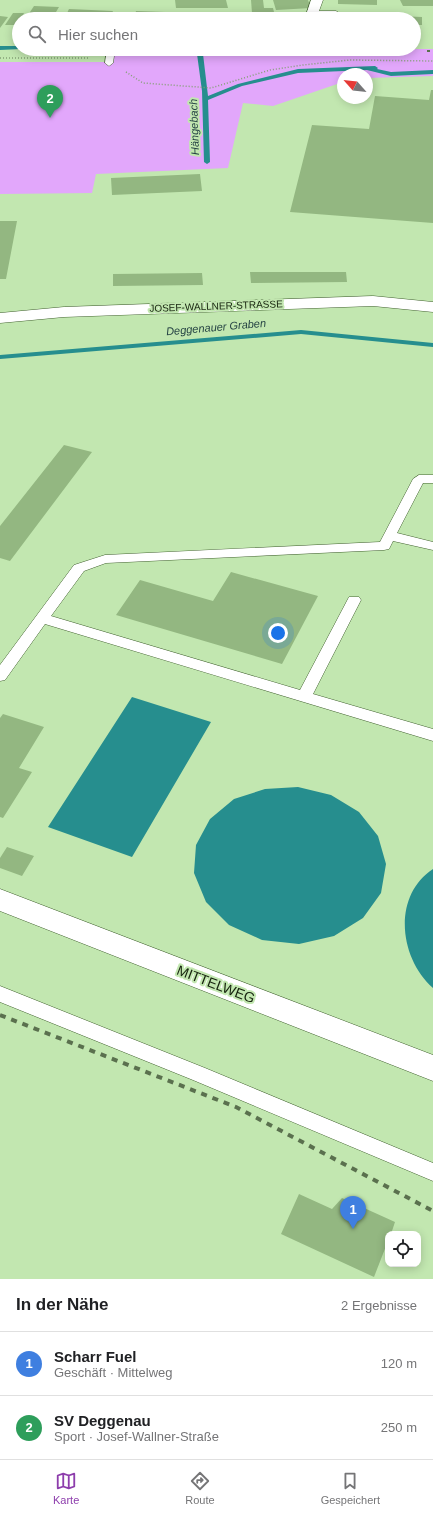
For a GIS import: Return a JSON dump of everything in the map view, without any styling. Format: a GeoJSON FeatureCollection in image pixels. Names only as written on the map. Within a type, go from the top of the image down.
{"type":"FeatureCollection","features":[{"type":"Feature","properties":{"kind":"street"},"geometry":{"type":"LineString","coordinates":[[313,12],[317,0]]}},
{"type":"Feature","properties":{"kind":"street","name":"JOSEF-WALLNER-STRASSE"},"geometry":{"type":"LineString","coordinates":[[0,318],[64,312],[373,301],[433,307]]}},
{"type":"Feature","properties":{"kind":"street","name":"MITTELWEG"},"geometry":{"type":"LineString","coordinates":[[0,900],[433,1068]]}},
{"type":"Feature","properties":{"kind":"lane"},"geometry":{"type":"LineString","coordinates":[[109,63],[110,56]]}},
{"type":"Feature","properties":{"kind":"lane"},"geometry":{"type":"LineString","coordinates":[[0,676],[79,568],[105,559],[384,546],[420,479],[433,479]]}},
{"type":"Feature","properties":{"kind":"lane"},"geometry":{"type":"LineString","coordinates":[[390,536],[433,546]]}},
{"type":"Feature","properties":{"kind":"lane"},"geometry":{"type":"LineString","coordinates":[[305,695],[354,600]]}},
{"type":"Feature","properties":{"kind":"lane"},"geometry":{"type":"LineString","coordinates":[[42,618],[305,695],[433,735]]}},
{"type":"Feature","properties":{"kind":"lane"},"geometry":{"type":"LineString","coordinates":[[0,994],[206,1077],[433,1172]]}},
{"type":"Feature","properties":{"kind":"path"},"geometry":{"type":"LineString","coordinates":[[196,87],[211,88],[270,70],[303,65],[350,60],[433,61]]}},
{"type":"Feature","properties":{"kind":"shaded area"},"geometry":{"type":"Polygon","coordinates":[[[421,49],[433,49],[433,76],[373,78],[373,68],[337,68],[337,84],[273,106],[243,103],[228,168],[96,174],[92,193],[0,194],[0,62],[106,62],[108,56],[421,56],[421,49]]]}},
{"type":"Feature","properties":{"kind":"water"},"geometry":{"type":"Polygon","coordinates":[[[132,697],[211,722],[132,857],[48,827],[132,697]]]}},
{"type":"Feature","properties":{"kind":"water"},"geometry":{"type":"Polygon","coordinates":[[[298,787],[331,795],[359,812],[378,836],[386,864],[381,893],[363,918],[334,936],[299,944],[262,940],[229,925],[206,902],[194,873],[196,845],[210,819],[234,799],[265,789],[298,787]]]}},
{"type":"Feature","properties":{"kind":"water"},"geometry":{"type":"Polygon","coordinates":[[[433,869],[433,988],[413,961],[407,944],[405,927],[406,911],[411,895],[420,881],[433,869]]]}},
{"type":"Feature","properties":{"kind":"building"},"geometry":{"type":"Polygon","coordinates":[[[175,0],[226,0],[228,8],[176,8],[175,0]]]}},
{"type":"Feature","properties":{"kind":"building"},"geometry":{"type":"Polygon","coordinates":[[[251,0],[263,0],[264,8],[273,8],[274,12],[252,12],[251,0]]]}},
{"type":"Feature","properties":{"kind":"building"},"geometry":{"type":"Polygon","coordinates":[[[273,0],[308,0],[311,8],[276,10],[273,0]]]}},
{"type":"Feature","properties":{"kind":"building"},"geometry":{"type":"Polygon","coordinates":[[[338,0],[377,0],[377,5],[338,4],[338,0]]]}},
{"type":"Feature","properties":{"kind":"building"},"geometry":{"type":"Polygon","coordinates":[[[400,0],[433,0],[433,6],[403,6],[400,0]]]}},
{"type":"Feature","properties":{"kind":"building"},"geometry":{"type":"Polygon","coordinates":[[[34,6],[59,7],[56,12],[30,12],[34,6]]]}},
{"type":"Feature","properties":{"kind":"building"},"geometry":{"type":"Polygon","coordinates":[[[69,9],[113,11],[112,12],[68,12],[69,9]]]}},
{"type":"Feature","properties":{"kind":"building"},"geometry":{"type":"Polygon","coordinates":[[[136,11],[165,12],[136,12],[136,11]]]}},
{"type":"Feature","properties":{"kind":"building"},"geometry":{"type":"Polygon","coordinates":[[[12,14],[12,25],[5,25],[12,14]]]}},
{"type":"Feature","properties":{"kind":"building"},"geometry":{"type":"Polygon","coordinates":[[[0,16],[8,17],[0,28],[0,16]]]}},
{"type":"Feature","properties":{"kind":"building"},"geometry":{"type":"Polygon","coordinates":[[[431,90],[433,90],[433,223],[290,212],[312,125],[369,129],[375,96],[429,100],[431,90]]]}},
{"type":"Feature","properties":{"kind":"building"},"geometry":{"type":"Polygon","coordinates":[[[200,174],[202,191],[112,195],[111,178],[200,174]]]}},
{"type":"Feature","properties":{"kind":"building"},"geometry":{"type":"Polygon","coordinates":[[[0,221],[17,221],[6,279],[0,279],[0,221]]]}},
{"type":"Feature","properties":{"kind":"building"},"geometry":{"type":"Polygon","coordinates":[[[250,272],[346,272],[347,282],[251,283],[250,272]]]}},
{"type":"Feature","properties":{"kind":"building"},"geometry":{"type":"Polygon","coordinates":[[[202,273],[203,285],[113,286],[113,274],[202,273]]]}},
{"type":"Feature","properties":{"kind":"building"},"geometry":{"type":"Polygon","coordinates":[[[64,445],[92,452],[10,561],[0,558],[0,526],[64,445]]]}},
{"type":"Feature","properties":{"kind":"building"},"geometry":{"type":"Polygon","coordinates":[[[231,572],[318,596],[282,664],[116,615],[140,580],[213,601],[231,572]]]}},
{"type":"Feature","properties":{"kind":"building"},"geometry":{"type":"Polygon","coordinates":[[[3,714],[44,727],[19,768],[32,772],[3,818],[0,817],[0,718],[3,714]]]}},
{"type":"Feature","properties":{"kind":"building"},"geometry":{"type":"Polygon","coordinates":[[[7,847],[34,856],[22,876],[0,868],[0,858],[7,847]]]}},
{"type":"Feature","properties":{"kind":"building"},"geometry":{"type":"Polygon","coordinates":[[[299,1194],[332,1209],[342,1198],[395,1222],[392,1231],[385,1231],[385,1249],[374,1277],[281,1234],[299,1194]]]}},
{"type":"Feature","properties":{"kind":"waterway"},"geometry":{"type":"LineString","coordinates":[[0,48],[12,48]]}},
{"type":"Feature","properties":{"kind":"waterway","name":"Hängebach"},"geometry":{"type":"LineString","coordinates":[[200,56],[205,99]]}},
{"type":"Feature","properties":{"kind":"waterway"},"geometry":{"type":"LineString","coordinates":[[205,99],[240,85],[298,71],[375,68]]}},
{"type":"Feature","properties":{"kind":"waterway"},"geometry":{"type":"LineString","coordinates":[[373,71],[391,74],[433,72]]}},
{"type":"Feature","properties":{"kind":"waterway","name":"Hängebach"},"geometry":{"type":"LineString","coordinates":[[205,99],[207,162]]}},
{"type":"Feature","properties":{"kind":"waterway","name":"Deggenauer Graben"},"geometry":{"type":"LineString","coordinates":[[0,357],[301,332],[433,345]]}},
{"type":"Feature","properties":{"kind":"railway"},"geometry":{"type":"LineString","coordinates":[[427,51],[433,51]]}},
{"type":"Feature","properties":{"kind":"railway"},"geometry":{"type":"LineString","coordinates":[[0,1015],[236,1107],[433,1211]]}},
{"type":"Feature","properties":{"kind":"place","name":"SV Deggenau"},"geometry":{"type":"Point","coordinates":[50,118]}},
{"type":"Feature","properties":{"kind":"place","name":"Scharr Fuel"},"geometry":{"type":"Point","coordinates":[353,1229]}}]}
